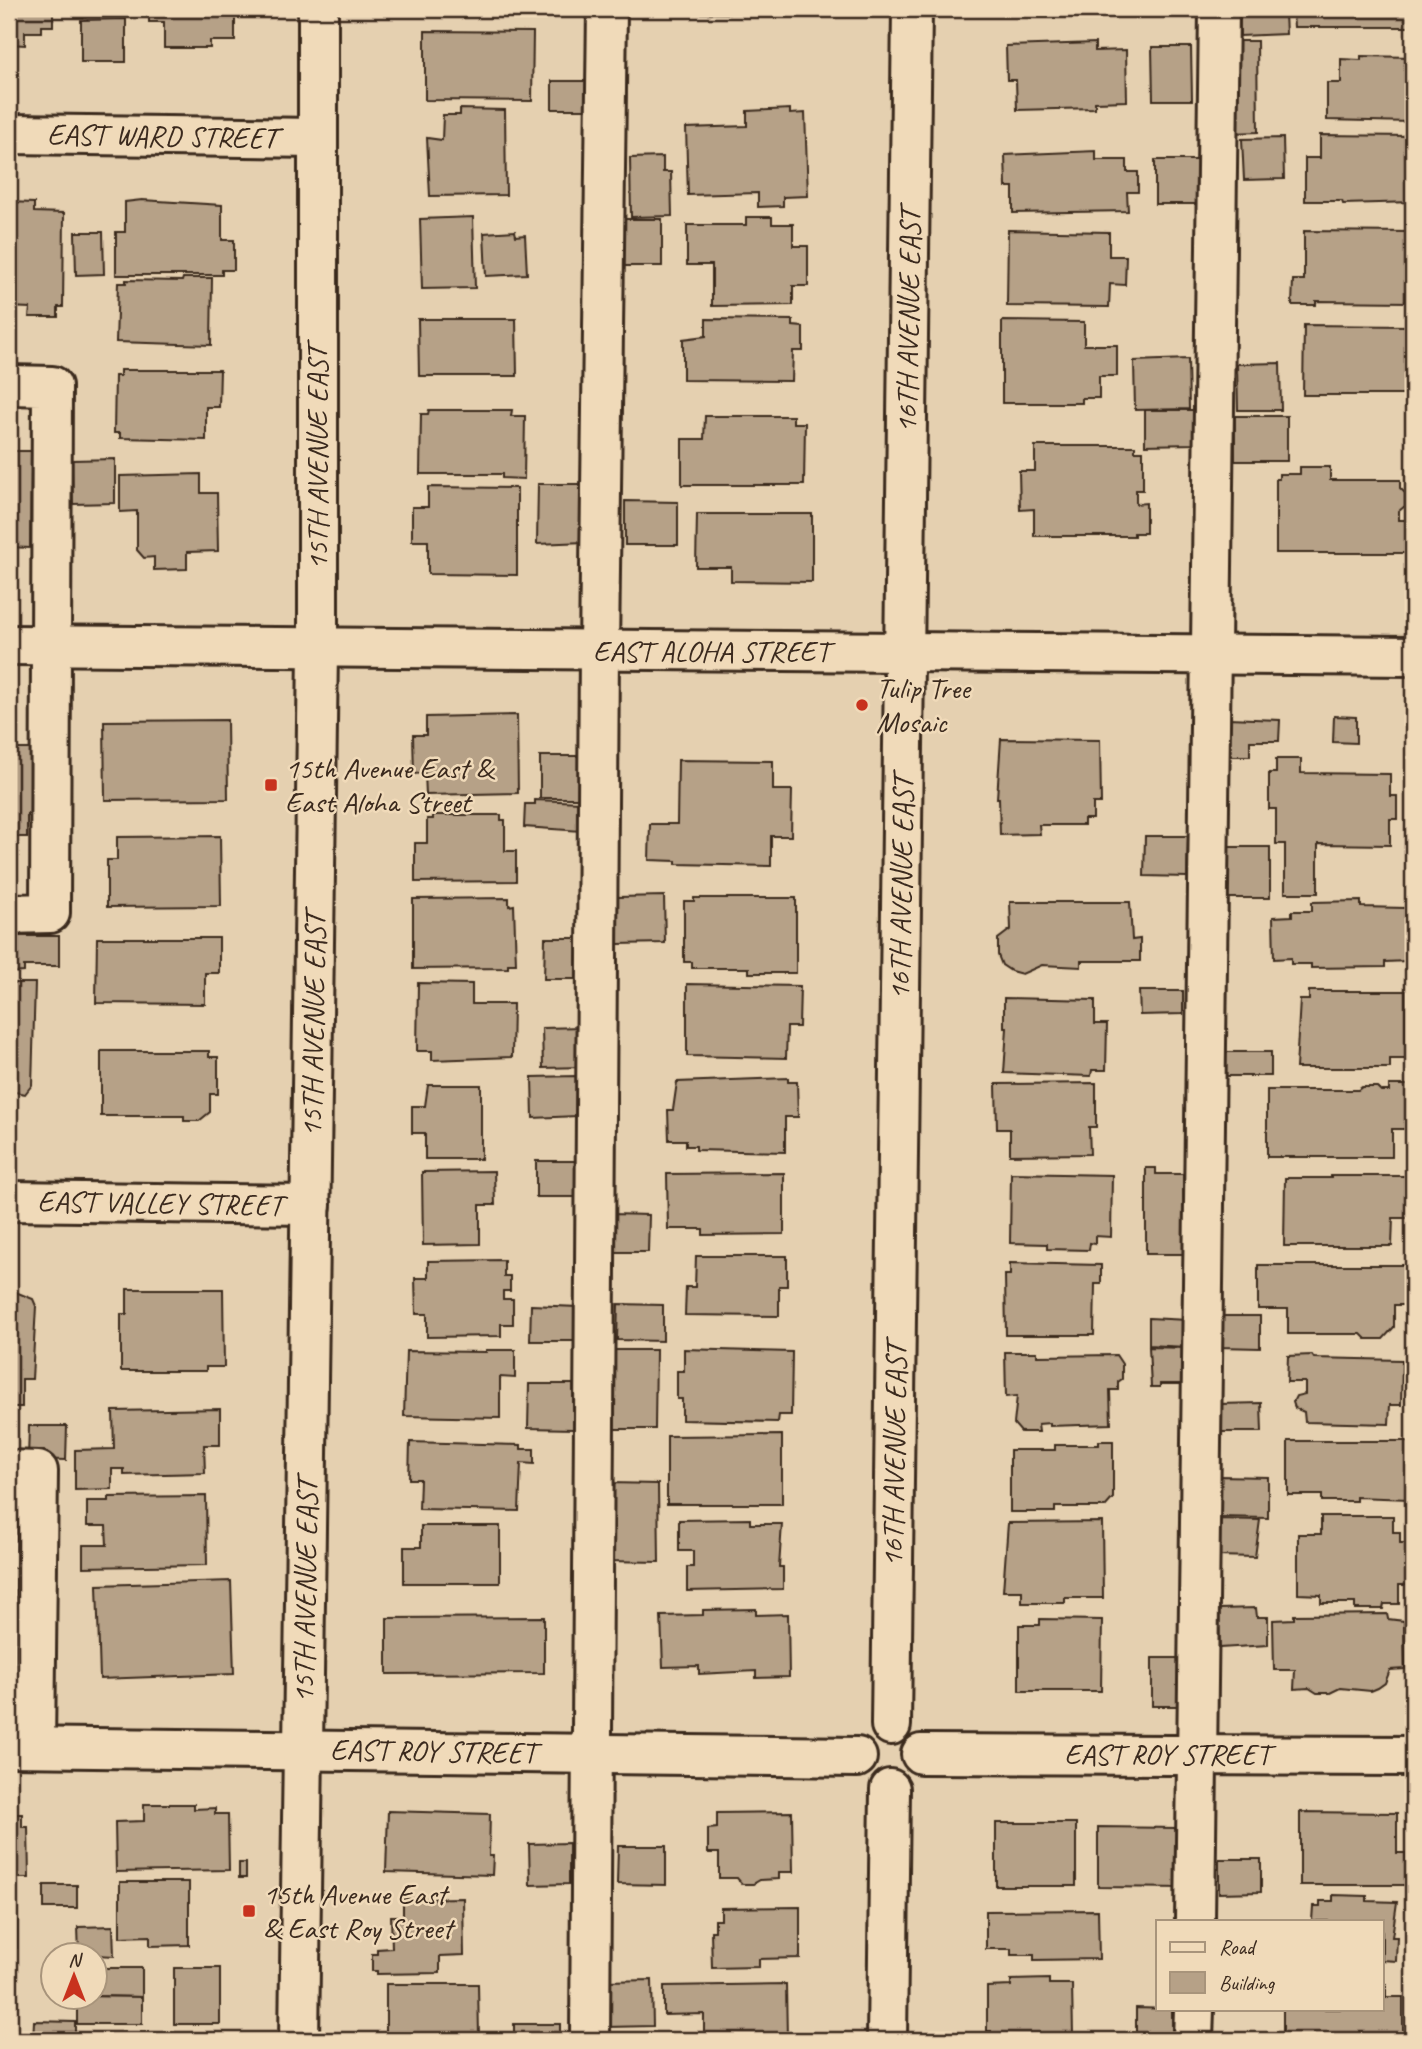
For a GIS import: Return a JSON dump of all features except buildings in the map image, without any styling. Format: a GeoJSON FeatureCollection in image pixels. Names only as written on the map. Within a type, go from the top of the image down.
{"type":"FeatureCollection","features":[{"type":"Feature","properties":{"kind":"street","name":"15TH AVENUE EAST"},"geometry":{"type":"LineString","coordinates":[[299,2040],[318,650],[318,9]]}},
{"type":"Feature","properties":{"kind":"street"},"geometry":{"type":"LineString","coordinates":[[590,2040],[599,650],[607,9]]}},
{"type":"Feature","properties":{"kind":"street","name":"16TH AVENUE EAST"},"geometry":{"type":"LineString","coordinates":[[891,1726],[912,9]]}},
{"type":"Feature","properties":{"kind":"street"},"geometry":{"type":"LineString","coordinates":[[1195,1920],[1219,9]]}},
{"type":"Feature","properties":{"kind":"street","name":"EAST WARD STREET"},"geometry":{"type":"LineString","coordinates":[[9,134],[316,138]]}},
{"type":"Feature","properties":{"kind":"street"},"geometry":{"type":"LineString","coordinates":[[9,385],[52,386],[50,913],[9,914]]}},
{"type":"Feature","properties":{"kind":"street","name":"EAST ALOHA STREET"},"geometry":{"type":"LineString","coordinates":[[9,645],[318,650],[1413,656]]}},
{"type":"Feature","properties":{"kind":"street","name":"EAST VALLEY STREET"},"geometry":{"type":"LineString","coordinates":[[9,1201],[311,1205]]}},
{"type":"Feature","properties":{"kind":"street"},"geometry":{"type":"LineString","coordinates":[[9,1470],[38,1471],[22,1747]]}},
{"type":"Feature","properties":{"kind":"street"},"geometry":{"type":"LineString","coordinates":[[891,1726],[908,1731],[916,1740],[921,1754],[918,1772],[912,1780],[903,1787],[890,1789],[874,1786],[866,1780],[858,1757],[861,1742],[867,1734],[876,1727],[891,1726]]}},
{"type":"Feature","properties":{"kind":"street","name":"EAST ROY STREET"},"geometry":{"type":"LineString","coordinates":[[22,1747],[858,1757]]}},
{"type":"Feature","properties":{"kind":"street","name":"EAST ROY STREET"},"geometry":{"type":"LineString","coordinates":[[921,1754],[1413,1756]]}},
{"type":"Feature","properties":{"kind":"street"},"geometry":{"type":"LineString","coordinates":[[887,2040],[890,1789]]}},
{"type":"Feature","properties":{"kind":"street"},"geometry":{"type":"LineString","coordinates":[[1193,2040],[1194,2010]]}},
{"type":"Feature","properties":{"kind":"place","name":"Tulip Tree Mosaic"},"geometry":{"type":"Point","coordinates":[862,705]}},
{"type":"Feature","properties":{"kind":"place","name":"15th Avenue East & East Aloha Street"},"geometry":{"type":"Point","coordinates":[271,785]}},
{"type":"Feature","properties":{"kind":"place","name":"15th Avenue East & East Roy Street"},"geometry":{"type":"Point","coordinates":[249,1911]}}]}
